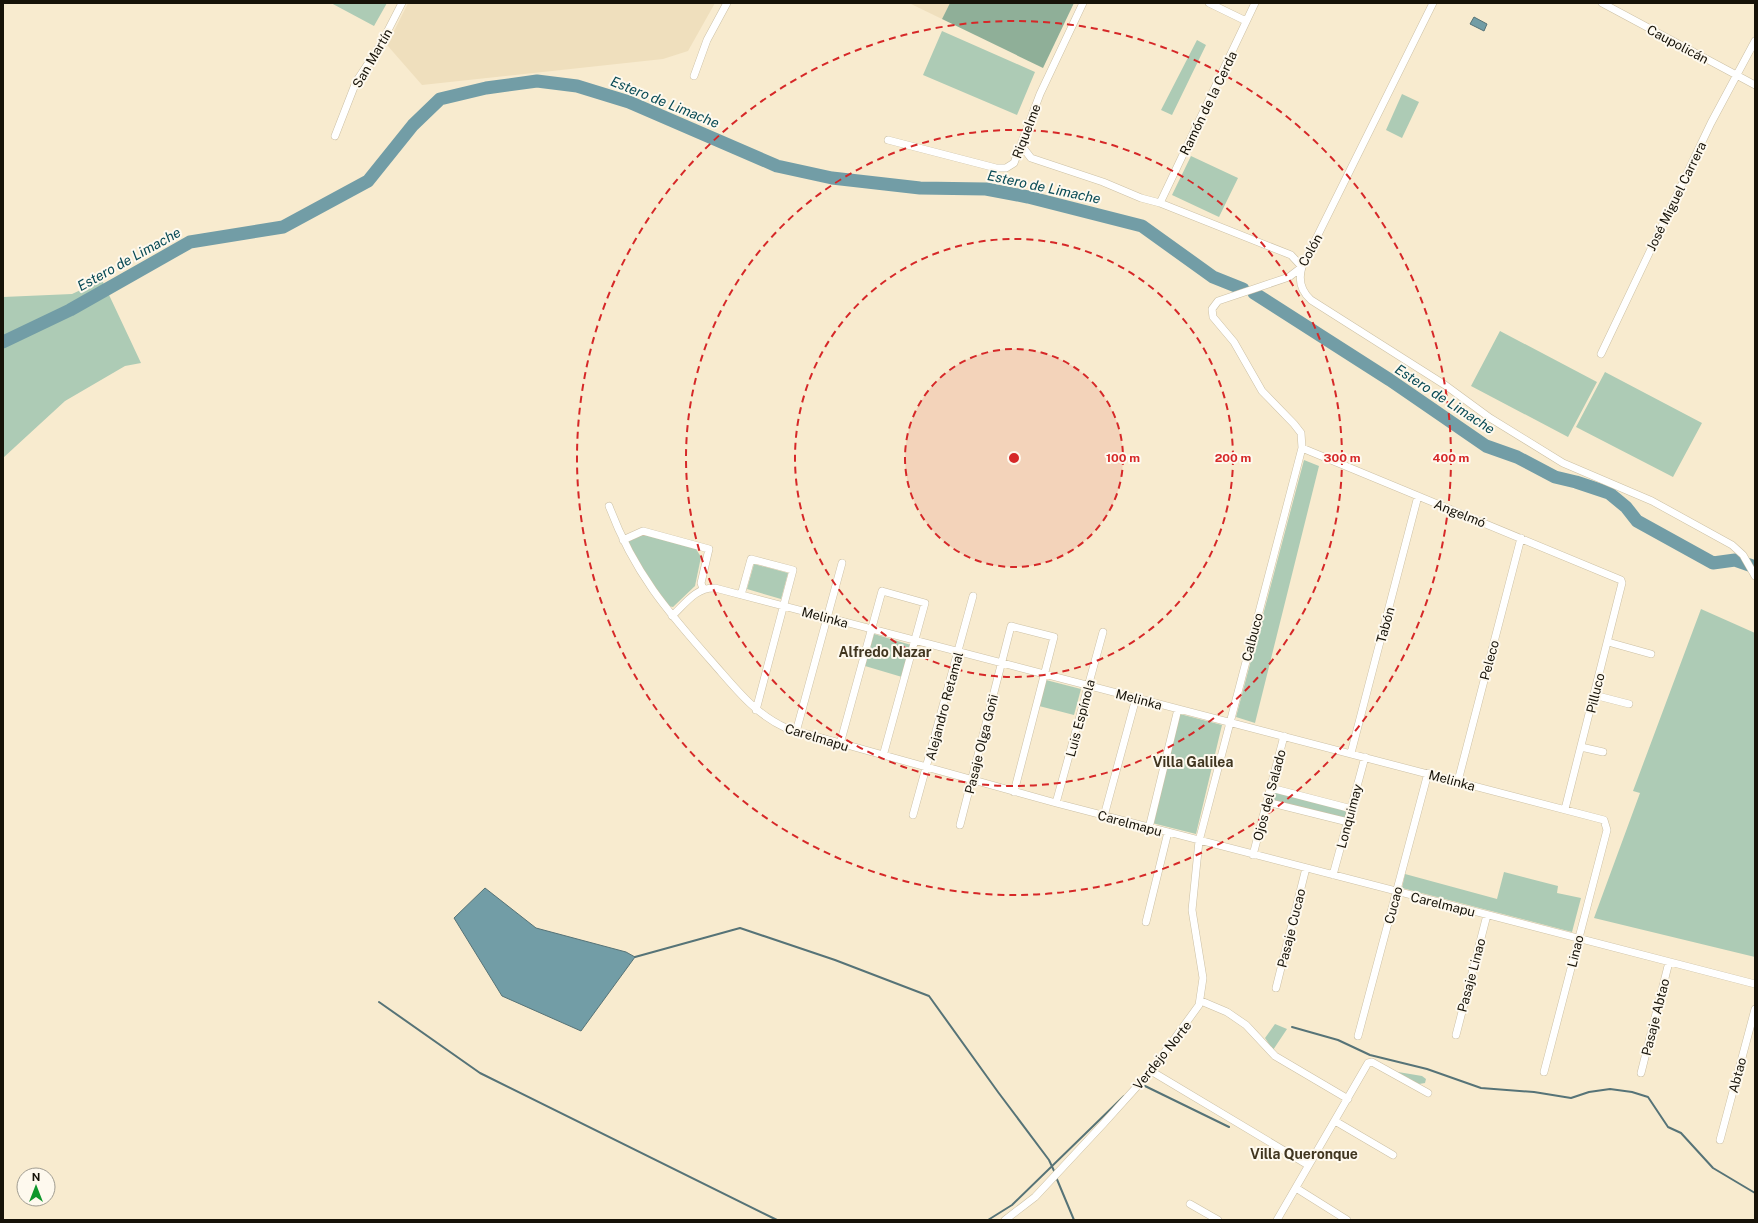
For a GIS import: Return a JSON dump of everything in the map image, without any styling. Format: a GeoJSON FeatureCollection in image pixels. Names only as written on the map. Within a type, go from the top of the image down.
{"type":"FeatureCollection","features":[{"type":"Feature","properties":{"kind":"street","name":"San Martín"},"geometry":{"type":"LineString","coordinates":[[335,136],[356,82],[381,44],[402,3]]}},
{"type":"Feature","properties":{"kind":"street"},"geometry":{"type":"LineString","coordinates":[[694,76],[707,40],[727,3]]}},
{"type":"Feature","properties":{"kind":"street","name":"Riquelme"},"geometry":{"type":"LineString","coordinates":[[888,140],[1001,168],[1014,163],[1040,94],[1083,3]]}},
{"type":"Feature","properties":{"kind":"street"},"geometry":{"type":"LineString","coordinates":[[1209,3],[1246,21]]}},
{"type":"Feature","properties":{"kind":"street","name":"Ramón de la Cerda"},"geometry":{"type":"LineString","coordinates":[[1160,203],[1246,21],[1256,3]]}},
{"type":"Feature","properties":{"kind":"street","name":"Colón"},"geometry":{"type":"LineString","coordinates":[[1301,433],[1262,391],[1234,342],[1214,320],[1211,312],[1213,306],[1218,301],[1289,277],[1302,267],[1433,3]]}},
{"type":"Feature","properties":{"kind":"street","name":"Caupolicán"},"geometry":{"type":"LineString","coordinates":[[1602,3],[1755,85]]}},
{"type":"Feature","properties":{"kind":"street","name":"José Miguel Carrera"},"geometry":{"type":"LineString","coordinates":[[1601,354],[1711,124],[1755,40]]}},
{"type":"Feature","properties":{"kind":"street"},"geometry":{"type":"LineString","coordinates":[[1022,145],[1031,158],[1103,182],[1141,198],[1160,203],[1291,255],[1302,267],[1300,278],[1302,288],[1311,300],[1446,385],[1490,418],[1563,463],[1652,501],[1732,545],[1743,555],[1755,576]]}},
{"type":"Feature","properties":{"kind":"street","name":"Calbuco"},"geometry":{"type":"LineString","coordinates":[[1199,841],[1302,448],[1301,433]]}},
{"type":"Feature","properties":{"kind":"street","name":"Angelmó"},"geometry":{"type":"LineString","coordinates":[[1302,448],[1618,578]]}},
{"type":"Feature","properties":{"kind":"street","name":"Tabón"},"geometry":{"type":"LineString","coordinates":[[1351,753],[1418,496]]}},
{"type":"Feature","properties":{"kind":"street","name":"Carelmapu"},"geometry":{"type":"LineString","coordinates":[[608,506],[623,540],[647,583],[672,616],[742,696],[756,710],[776,724],[796,732],[1149,828],[1755,984]]}},
{"type":"Feature","properties":{"kind":"street"},"geometry":{"type":"LineString","coordinates":[[623,540],[643,531],[709,549],[701,583],[703,589],[696,592],[672,616]]}},
{"type":"Feature","properties":{"kind":"street","name":"Peleco"},"geometry":{"type":"LineString","coordinates":[[1458,781],[1521,538]]}},
{"type":"Feature","properties":{"kind":"street"},"geometry":{"type":"LineString","coordinates":[[741,595],[751,559],[793,570],[756,710]]}},
{"type":"Feature","properties":{"kind":"street"},"geometry":{"type":"LineString","coordinates":[[796,732],[842,563]]}},
{"type":"Feature","properties":{"kind":"street","name":"Pilluco"},"geometry":{"type":"LineString","coordinates":[[1564,809],[1622,583],[1618,578]]}},
{"type":"Feature","properties":{"kind":"street","name":"Melinka"},"geometry":{"type":"LineString","coordinates":[[703,589],[715,588],[1601,818],[1606,822],[1607,830]]}},
{"type":"Feature","properties":{"kind":"street"},"geometry":{"type":"LineString","coordinates":[[840,744],[882,592],[925,603],[883,756]]}},
{"type":"Feature","properties":{"kind":"street","name":"Alejandro Retamal"},"geometry":{"type":"LineString","coordinates":[[913,815],[959,652],[973,596]]}},
{"type":"Feature","properties":{"kind":"street","name":"Pasaje Olga Goñi"},"geometry":{"type":"LineString","coordinates":[[960,825],[1011,626],[1054,637],[1044,674]]}},
{"type":"Feature","properties":{"kind":"street","name":"Luis Espínola"},"geometry":{"type":"LineString","coordinates":[[1056,803],[1103,632]]}},
{"type":"Feature","properties":{"kind":"street"},"geometry":{"type":"LineString","coordinates":[[1608,642],[1651,654]]}},
{"type":"Feature","properties":{"kind":"street"},"geometry":{"type":"LineString","coordinates":[[1014,792],[1044,674]]}},
{"type":"Feature","properties":{"kind":"street"},"geometry":{"type":"LineString","coordinates":[[1594,695],[1629,704]]}},
{"type":"Feature","properties":{"kind":"street"},"geometry":{"type":"LineString","coordinates":[[1104,816],[1136,698]]}},
{"type":"Feature","properties":{"kind":"street"},"geometry":{"type":"LineString","coordinates":[[1149,828],[1178,709]]}},
{"type":"Feature","properties":{"kind":"street","name":"Ojos del Salado"},"geometry":{"type":"LineString","coordinates":[[1253,855],[1284,736]]}},
{"type":"Feature","properties":{"kind":"street"},"geometry":{"type":"LineString","coordinates":[[1581,747],[1603,752]]}},
{"type":"Feature","properties":{"kind":"street","name":"Lonquimay"},"geometry":{"type":"LineString","coordinates":[[1333,875],[1365,757]]}},
{"type":"Feature","properties":{"kind":"street","name":"Cucao"},"geometry":{"type":"LineString","coordinates":[[1358,1036],[1428,774]]}},
{"type":"Feature","properties":{"kind":"street"},"geometry":{"type":"LineString","coordinates":[[1271,788],[1352,809]]}},
{"type":"Feature","properties":{"kind":"street"},"geometry":{"type":"LineString","coordinates":[[1267,802],[1348,822]]}},
{"type":"Feature","properties":{"kind":"street","name":"Linao"},"geometry":{"type":"LineString","coordinates":[[1544,1072],[1607,830]]}},
{"type":"Feature","properties":{"kind":"street"},"geometry":{"type":"LineString","coordinates":[[1146,922],[1168,832]]}},
{"type":"Feature","properties":{"kind":"street","name":"Verdejo Norte"},"geometry":{"type":"LineString","coordinates":[[1005,1220],[1035,1198],[1151,1071],[1196,1012],[1201,1000],[1202,972],[1192,910],[1199,841]]}},
{"type":"Feature","properties":{"kind":"street","name":"Pasaje Cucao"},"geometry":{"type":"LineString","coordinates":[[1276,988],[1306,868]]}},
{"type":"Feature","properties":{"kind":"street","name":"Pasaje Linao"},"geometry":{"type":"LineString","coordinates":[[1456,1035],[1487,915]]}},
{"type":"Feature","properties":{"kind":"street","name":"Pasaje Abtao"},"geometry":{"type":"LineString","coordinates":[[1641,1073],[1669,962]]}},
{"type":"Feature","properties":{"kind":"street"},"geometry":{"type":"LineString","coordinates":[[1201,1000],[1228,1013],[1246,1025],[1275,1056],[1348,1099]]}},
{"type":"Feature","properties":{"kind":"street","name":"Abtao"},"geometry":{"type":"LineString","coordinates":[[1720,1140],[1755,1009]]}},
{"type":"Feature","properties":{"kind":"street"},"geometry":{"type":"LineString","coordinates":[[1277,1220],[1368,1063],[1372,1062],[1428,1093]]}},
{"type":"Feature","properties":{"kind":"street"},"geometry":{"type":"LineString","coordinates":[[1151,1071],[1308,1166]]}},
{"type":"Feature","properties":{"kind":"street"},"geometry":{"type":"LineString","coordinates":[[1335,1121],[1393,1155]]}},
{"type":"Feature","properties":{"kind":"street"},"geometry":{"type":"LineString","coordinates":[[1296,1188],[1348,1220]]}},
{"type":"Feature","properties":{"kind":"street"},"geometry":{"type":"LineString","coordinates":[[1190,1204],[1218,1220]]}},
{"type":"Feature","properties":{"kind":"shaded area"},"geometry":{"type":"Polygon","coordinates":[[[408,3],[715,3],[688,51],[663,59],[422,85],[387,45],[408,3]]]}},
{"type":"Feature","properties":{"kind":"shaded area"},"geometry":{"type":"Polygon","coordinates":[[[909,3],[950,3],[942,19],[909,3]]]}},
{"type":"Feature","properties":{"kind":"green space"},"geometry":{"type":"Polygon","coordinates":[[[331,3],[387,3],[374,26],[331,3]]]}},
{"type":"Feature","properties":{"kind":"green space"},"geometry":{"type":"Polygon","coordinates":[[[950,3],[1074,3],[1043,68],[942,19],[950,3]]]}},
{"type":"Feature","properties":{"kind":"green space"},"geometry":{"type":"Polygon","coordinates":[[[942,31],[1035,72],[1017,115],[923,75],[942,31]]]}},
{"type":"Feature","properties":{"kind":"green space"},"geometry":{"type":"Polygon","coordinates":[[[1197,40],[1206,45],[1172,115],[1161,110],[1197,40]]]}},
{"type":"Feature","properties":{"kind":"green space"},"geometry":{"type":"Polygon","coordinates":[[[1402,94],[1419,102],[1402,138],[1386,130],[1402,94]]]}},
{"type":"Feature","properties":{"kind":"green space"},"geometry":{"type":"Polygon","coordinates":[[[1191,156],[1238,178],[1219,217],[1172,195],[1191,156]]]}},
{"type":"Feature","properties":{"kind":"green space"},"geometry":{"type":"Polygon","coordinates":[[[102,280],[141,363],[125,366],[65,401],[3,458],[3,297],[72,294],[102,280]]]}},
{"type":"Feature","properties":{"kind":"green space"},"geometry":{"type":"Polygon","coordinates":[[[1500,331],[1597,382],[1568,437],[1471,386],[1500,331]]]}},
{"type":"Feature","properties":{"kind":"green space"},"geometry":{"type":"Polygon","coordinates":[[[1605,372],[1702,423],[1673,477],[1576,427],[1605,372]]]}},
{"type":"Feature","properties":{"kind":"green space"},"geometry":{"type":"Polygon","coordinates":[[[1304,460],[1319,466],[1255,723],[1236,717],[1304,460]]]}},
{"type":"Feature","properties":{"kind":"green space"},"geometry":{"type":"Polygon","coordinates":[[[641,534],[696,549],[701,557],[695,586],[673,607],[668,606],[651,584],[627,541],[641,534]]]}},
{"type":"Feature","properties":{"kind":"green space"},"geometry":{"type":"Polygon","coordinates":[[[754,564],[788,573],[781,599],[747,589],[754,564]]]}},
{"type":"Feature","properties":{"kind":"green space"},"geometry":{"type":"Polygon","coordinates":[[[1701,609],[1755,633],[1755,957],[1594,918],[1640,793],[1633,791],[1701,609]]]}},
{"type":"Feature","properties":{"kind":"green space"},"geometry":{"type":"Polygon","coordinates":[[[874,634],[911,645],[902,677],[865,666],[874,634]]]}},
{"type":"Feature","properties":{"kind":"green space"},"geometry":{"type":"Polygon","coordinates":[[[1046,680],[1081,689],[1074,715],[1039,706],[1046,680]]]}},
{"type":"Feature","properties":{"kind":"green space"},"geometry":{"type":"Polygon","coordinates":[[[1180,714],[1222,725],[1196,834],[1152,823],[1180,714]]]}},
{"type":"Feature","properties":{"kind":"green space"},"geometry":{"type":"Polygon","coordinates":[[[1273,791],[1348,810],[1345,820],[1271,800],[1273,791]]]}},
{"type":"Feature","properties":{"kind":"green space"},"geometry":{"type":"Polygon","coordinates":[[[1504,872],[1558,886],[1557,893],[1581,898],[1572,932],[1402,888],[1405,874],[1497,899],[1504,872]]]}},
{"type":"Feature","properties":{"kind":"green space"},"geometry":{"type":"Polygon","coordinates":[[[1275,1024],[1287,1029],[1273,1050],[1265,1038],[1275,1024]]]}},
{"type":"Feature","properties":{"kind":"green space"},"geometry":{"type":"Polygon","coordinates":[[[1392,1071],[1422,1076],[1426,1079],[1425,1083],[1419,1084],[1392,1071]]]}},
{"type":"Feature","properties":{"kind":"water"},"geometry":{"type":"Polygon","coordinates":[[[1474,17],[1487,24],[1484,31],[1470,24],[1474,17]]]}},
{"type":"Feature","properties":{"kind":"water"},"geometry":{"type":"Polygon","coordinates":[[[485,888],[536,928],[626,952],[635,957],[581,1031],[502,996],[454,918],[485,888]]]}},
{"type":"Feature","properties":{"kind":"waterway","name":"Estero de Limache"},"geometry":{"type":"LineString","coordinates":[[3,342],[70,310],[190,242],[283,227],[368,181],[413,125],[440,99],[486,88],[537,81],[577,86],[629,102],[777,166],[832,178],[920,188],[986,189],[1028,197],[1142,226],[1213,277],[1243,289]]}},
{"type":"Feature","properties":{"kind":"waterway","name":"Estero de Limache"},"geometry":{"type":"LineString","coordinates":[[1254,293],[1390,380],[1486,446],[1517,457],[1555,477],[1609,493],[1626,507],[1637,521],[1713,563],[1735,560],[1755,567]]}},
{"type":"Feature","properties":{"kind":"waterway"},"geometry":{"type":"LineString","coordinates":[[635,957],[740,928],[835,960],[929,996],[1049,1160],[1055,1173]]}},
{"type":"Feature","properties":{"kind":"waterway"},"geometry":{"type":"LineString","coordinates":[[379,1002],[480,1073],[777,1220]]}},
{"type":"Feature","properties":{"kind":"waterway"},"geometry":{"type":"LineString","coordinates":[[1292,1027],[1338,1040],[1370,1055],[1427,1069],[1481,1088],[1534,1092],[1571,1098],[1589,1092],[1610,1089],[1632,1092],[1648,1097],[1668,1127],[1681,1133],[1713,1168],[1755,1193]]}},
{"type":"Feature","properties":{"kind":"waterway"},"geometry":{"type":"LineString","coordinates":[[1145,1086],[1229,1127]]}},
{"type":"Feature","properties":{"kind":"waterway"},"geometry":{"type":"LineString","coordinates":[[988,1220],[1012,1205],[1124,1096]]}},
{"type":"Feature","properties":{"kind":"waterway"},"geometry":{"type":"LineString","coordinates":[[1056,1177],[1074,1220]]}},
{"type":"Feature","properties":{"kind":"district","name":"Alfredo Nazar"},"geometry":{"type":"Point","coordinates":[885,652]}},
{"type":"Feature","properties":{"kind":"district","name":"Villa Galilea"},"geometry":{"type":"Point","coordinates":[1193,762]}},
{"type":"Feature","properties":{"kind":"district","name":"Villa Queronque"},"geometry":{"type":"Point","coordinates":[1304,1154]}}]}
